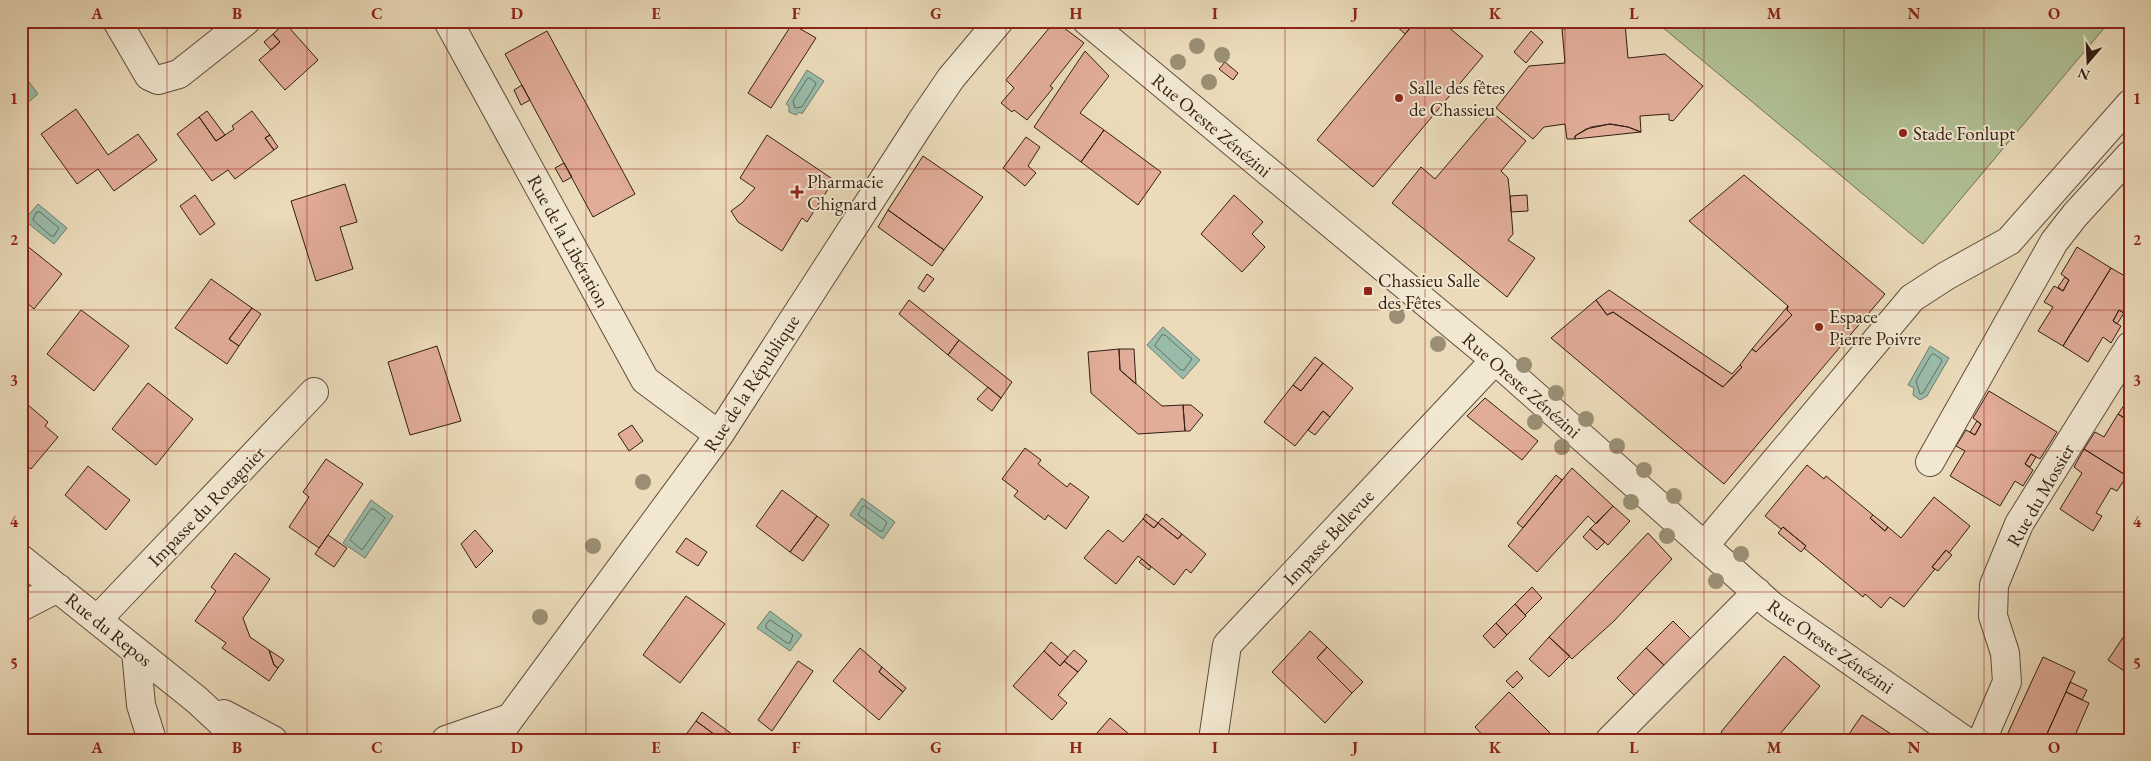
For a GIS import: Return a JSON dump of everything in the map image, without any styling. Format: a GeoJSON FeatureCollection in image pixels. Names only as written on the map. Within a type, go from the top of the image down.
{"type":"FeatureCollection","features":[{"type":"Feature","properties":{"kind":"street"},"geometry":{"type":"LineString","coordinates":[[117,21],[149,76],[158,80],[179,74],[246,21]]}},
{"type":"Feature","properties":{"kind":"street","name":"Rue de la Libération"},"geometry":{"type":"LineString","coordinates":[[448,21],[645,380],[719,435]]}},
{"type":"Feature","properties":{"kind":"street","name":"Rue de la République"},"geometry":{"type":"LineString","coordinates":[[494,740],[719,435],[921,122],[951,78],[998,21]]}},
{"type":"Feature","properties":{"kind":"street","name":"Rue Oreste Zénézini"},"geometry":{"type":"LineString","coordinates":[[1087,21],[1495,360],[1772,606],[1968,739]]}},
{"type":"Feature","properties":{"kind":"street"},"geometry":{"type":"LineString","coordinates":[[1704,546],[1912,298],[1946,276],[2009,241],[2130,104]]}},
{"type":"Feature","properties":{"kind":"street"},"geometry":{"type":"LineString","coordinates":[[1930,462],[2054,242],[2075,215],[2130,155]]}},
{"type":"Feature","properties":{"kind":"street","name":"Rue du Mossier"},"geometry":{"type":"LineString","coordinates":[[1968,739],[2007,682],[2005,653],[1992,616],[1994,585],[2019,524],[2130,346]]}},
{"type":"Feature","properties":{"kind":"street","name":"Impasse Bellevue"},"geometry":{"type":"LineString","coordinates":[[1213,740],[1226,645],[1495,360]]}},
{"type":"Feature","properties":{"kind":"street","name":"Impasse du Rotagnier"},"geometry":{"type":"LineString","coordinates":[[98,620],[314,392]]}},
{"type":"Feature","properties":{"kind":"street","name":"Rue du Repos"},"geometry":{"type":"LineString","coordinates":[[21,559],[197,700],[240,740]]}},
{"type":"Feature","properties":{"kind":"street"},"geometry":{"type":"LineString","coordinates":[[21,607],[58,588]]}},
{"type":"Feature","properties":{"kind":"street"},"geometry":{"type":"LineString","coordinates":[[1610,740],[1757,592]]}},
{"type":"Feature","properties":{"kind":"street"},"geometry":{"type":"LineString","coordinates":[[136,651],[141,705],[152,740]]}},
{"type":"Feature","properties":{"kind":"street","name":"Rue du Repos"},"geometry":{"type":"LineString","coordinates":[[197,700],[273,740]]}},
{"type":"Feature","properties":{"kind":"street"},"geometry":{"type":"LineString","coordinates":[[446,740],[510,718]]}},
{"type":"Feature","properties":{"kind":"shaded area","name":"Stade Fonlupt"},"geometry":{"type":"Polygon","coordinates":[[[1655,21],[2110,21],[1923,244],[1655,21]]]}},
{"type":"Feature","properties":{"kind":"water"},"geometry":{"type":"Polygon","coordinates":[[[807,70],[824,81],[802,114],[800,112],[796,115],[789,112],[789,106],[786,104],[807,70]]]}},
{"type":"Feature","properties":{"kind":"water"},"geometry":{"type":"Polygon","coordinates":[[[21,71],[38,94],[26,104],[21,99],[21,71]]]}},
{"type":"Feature","properties":{"kind":"water"},"geometry":{"type":"Polygon","coordinates":[[[38,204],[67,228],[54,244],[24,220],[38,204]]]}},
{"type":"Feature","properties":{"kind":"water"},"geometry":{"type":"Polygon","coordinates":[[[1163,327],[1200,360],[1183,379],[1147,345],[1163,327]]]}},
{"type":"Feature","properties":{"kind":"water"},"geometry":{"type":"Polygon","coordinates":[[[1930,346],[1949,358],[1927,396],[1920,400],[1913,395],[1914,388],[1908,385],[1930,346]]]}},
{"type":"Feature","properties":{"kind":"water"},"geometry":{"type":"Polygon","coordinates":[[[862,498],[895,522],[883,539],[850,515],[862,498]]]}},
{"type":"Feature","properties":{"kind":"water"},"geometry":{"type":"Polygon","coordinates":[[[371,500],[393,516],[365,558],[343,543],[371,500]]]}},
{"type":"Feature","properties":{"kind":"water"},"geometry":{"type":"Polygon","coordinates":[[[770,611],[802,635],[790,651],[757,628],[770,611]]]}},
{"type":"Feature","properties":{"kind":"building"},"geometry":{"type":"Polygon","coordinates":[[[167,21],[182,21],[177,28],[167,21]]]}},
{"type":"Feature","properties":{"kind":"building"},"geometry":{"type":"Polygon","coordinates":[[[1055,21],[1084,43],[1050,86],[1053,88],[1027,120],[1014,110],[1012,112],[1001,103],[1014,88],[1006,80],[1055,21]]]}},
{"type":"Feature","properties":{"kind":"building"},"geometry":{"type":"Polygon","coordinates":[[[1394,21],[1416,21],[1405,34],[1393,23],[1394,21]]]}},
{"type":"Feature","properties":{"kind":"building","name":"Salle des fêtes de Chassieu"},"geometry":{"type":"Polygon","coordinates":[[[1416,21],[1441,21],[1483,56],[1373,187],[1317,140],[1416,21]]]}},
{"type":"Feature","properties":{"kind":"building"},"geometry":{"type":"Polygon","coordinates":[[[285,23],[318,60],[285,90],[259,60],[280,42],[273,34],[285,23]]]}},
{"type":"Feature","properties":{"kind":"building"},"geometry":{"type":"Polygon","coordinates":[[[1625,23],[1628,58],[1665,54],[1703,86],[1673,121],[1669,120],[1669,114],[1640,116],[1641,132],[1628,127],[1610,124],[1591,127],[1575,136],[1575,139],[1567,139],[1565,124],[1544,127],[1533,139],[1496,108],[1529,66],[1565,63],[1562,29],[1625,23]]]}},
{"type":"Feature","properties":{"kind":"building"},"geometry":{"type":"Polygon","coordinates":[[[792,24],[816,38],[771,108],[748,93],[792,24]]]}},
{"type":"Feature","properties":{"kind":"building"},"geometry":{"type":"Polygon","coordinates":[[[547,31],[635,194],[593,217],[505,54],[547,31]]]}},
{"type":"Feature","properties":{"kind":"building"},"geometry":{"type":"Polygon","coordinates":[[[1531,31],[1543,42],[1526,63],[1514,52],[1531,31]]]}},
{"type":"Feature","properties":{"kind":"building"},"geometry":{"type":"Polygon","coordinates":[[[273,34],[280,42],[271,50],[264,42],[273,34]]]}},
{"type":"Feature","properties":{"kind":"building"},"geometry":{"type":"Polygon","coordinates":[[[1085,51],[1109,76],[1080,113],[1104,130],[1081,162],[1034,127],[1085,51]]]}},
{"type":"Feature","properties":{"kind":"building"},"geometry":{"type":"Polygon","coordinates":[[[1225,62],[1238,73],[1233,80],[1219,69],[1225,62]]]}},
{"type":"Feature","properties":{"kind":"building"},"geometry":{"type":"Polygon","coordinates":[[[522,85],[530,100],[521,105],[514,90],[522,85]]]}},
{"type":"Feature","properties":{"kind":"building"},"geometry":{"type":"Polygon","coordinates":[[[76,109],[108,155],[138,134],[157,160],[114,191],[98,169],[77,184],[41,134],[76,109]]]}},
{"type":"Feature","properties":{"kind":"building"},"geometry":{"type":"Polygon","coordinates":[[[207,111],[225,135],[216,141],[199,117],[207,111]]]}},
{"type":"Feature","properties":{"kind":"building"},"geometry":{"type":"Polygon","coordinates":[[[252,111],[270,135],[265,138],[274,150],[235,179],[228,170],[212,181],[177,134],[199,117],[216,141],[234,129],[232,126],[252,111]]]}},
{"type":"Feature","properties":{"kind":"building"},"geometry":{"type":"Polygon","coordinates":[[[1492,112],[1526,141],[1501,171],[1508,178],[1510,196],[1513,234],[1508,240],[1535,258],[1507,297],[1392,203],[1421,167],[1435,179],[1492,112]]]}},
{"type":"Feature","properties":{"kind":"building"},"geometry":{"type":"Polygon","coordinates":[[[1610,124],[1628,127],[1641,132],[1575,139],[1575,136],[1586,129],[1610,124]]]}},
{"type":"Feature","properties":{"kind":"building"},"geometry":{"type":"Polygon","coordinates":[[[1104,130],[1161,172],[1138,205],[1081,162],[1104,130]]]}},
{"type":"Feature","properties":{"kind":"building"},"geometry":{"type":"Polygon","coordinates":[[[270,135],[278,147],[274,150],[265,138],[270,135]]]}},
{"type":"Feature","properties":{"kind":"building"},"geometry":{"type":"Polygon","coordinates":[[[767,135],[834,180],[807,222],[802,218],[782,251],[738,222],[731,211],[742,203],[755,188],[740,178],[767,135]]]}},
{"type":"Feature","properties":{"kind":"building"},"geometry":{"type":"Polygon","coordinates":[[[1026,137],[1040,147],[1028,166],[1036,173],[1025,186],[1003,168],[1026,137]]]}},
{"type":"Feature","properties":{"kind":"building"},"geometry":{"type":"Polygon","coordinates":[[[923,156],[983,197],[944,250],[888,210],[923,156]]]}},
{"type":"Feature","properties":{"kind":"building"},"geometry":{"type":"Polygon","coordinates":[[[564,163],[572,177],[563,182],[555,168],[564,163]]]}},
{"type":"Feature","properties":{"kind":"building","name":"Espace Pierre Poivre"},"geometry":{"type":"Polygon","coordinates":[[[1744,175],[1885,294],[1724,484],[1551,338],[1596,300],[1607,315],[1613,312],[1723,387],[1742,367],[1740,365],[1752,349],[1756,352],[1792,315],[1787,310],[1788,306],[1689,221],[1744,175]]]}},
{"type":"Feature","properties":{"kind":"building"},"geometry":{"type":"Polygon","coordinates":[[[345,184],[357,222],[340,227],[353,269],[316,281],[291,201],[345,184]]]}},
{"type":"Feature","properties":{"kind":"building"},"geometry":{"type":"Polygon","coordinates":[[[195,195],[215,224],[200,235],[180,206],[195,195]]]}},
{"type":"Feature","properties":{"kind":"building"},"geometry":{"type":"Polygon","coordinates":[[[1234,195],[1263,222],[1252,234],[1265,247],[1242,272],[1201,234],[1234,195]]]}},
{"type":"Feature","properties":{"kind":"building"},"geometry":{"type":"Polygon","coordinates":[[[1527,195],[1528,211],[1511,212],[1510,196],[1527,195]]]}},
{"type":"Feature","properties":{"kind":"building"},"geometry":{"type":"Polygon","coordinates":[[[888,210],[944,250],[932,266],[878,227],[888,210]]]}},
{"type":"Feature","properties":{"kind":"building"},"geometry":{"type":"Polygon","coordinates":[[[21,241],[62,274],[34,309],[21,298],[21,241]]]}},
{"type":"Feature","properties":{"kind":"building"},"geometry":{"type":"Polygon","coordinates":[[[2077,247],[2111,268],[2063,346],[2038,331],[2053,307],[2044,302],[2054,286],[2063,291],[2069,280],[2061,274],[2077,247]]]}},
{"type":"Feature","properties":{"kind":"building"},"geometry":{"type":"Polygon","coordinates":[[[2111,268],[2130,279],[2130,313],[2128,316],[2119,310],[2113,321],[2121,326],[2111,343],[2103,337],[2088,362],[2063,346],[2111,268]]]}},
{"type":"Feature","properties":{"kind":"building"},"geometry":{"type":"Polygon","coordinates":[[[927,274],[934,279],[924,292],[918,288],[927,274]]]}},
{"type":"Feature","properties":{"kind":"building"},"geometry":{"type":"Polygon","coordinates":[[[2065,277],[2069,280],[2063,291],[2058,287],[2065,277]]]}},
{"type":"Feature","properties":{"kind":"building"},"geometry":{"type":"Polygon","coordinates":[[[211,279],[252,308],[229,339],[239,346],[227,364],[175,328],[211,279]]]}},
{"type":"Feature","properties":{"kind":"building"},"geometry":{"type":"Polygon","coordinates":[[[1609,290],[1732,374],[1740,365],[1742,367],[1723,387],[1613,312],[1607,315],[1596,300],[1609,290]]]}},
{"type":"Feature","properties":{"kind":"building"},"geometry":{"type":"Polygon","coordinates":[[[909,300],[959,340],[948,355],[899,314],[909,300]]]}},
{"type":"Feature","properties":{"kind":"building"},"geometry":{"type":"Polygon","coordinates":[[[1788,306],[1787,310],[1792,315],[1756,352],[1752,349],[1788,306]]]}},
{"type":"Feature","properties":{"kind":"building"},"geometry":{"type":"Polygon","coordinates":[[[252,308],[261,314],[239,346],[229,339],[252,308]]]}},
{"type":"Feature","properties":{"kind":"building"},"geometry":{"type":"Polygon","coordinates":[[[81,310],[129,346],[94,391],[47,354],[81,310]]]}},
{"type":"Feature","properties":{"kind":"building"},"geometry":{"type":"Polygon","coordinates":[[[2119,310],[2124,313],[2117,324],[2113,321],[2119,310]]]}},
{"type":"Feature","properties":{"kind":"building"},"geometry":{"type":"Polygon","coordinates":[[[959,340],[1012,382],[1001,398],[948,355],[959,340]]]}},
{"type":"Feature","properties":{"kind":"building"},"geometry":{"type":"Polygon","coordinates":[[[437,346],[461,421],[410,435],[388,362],[437,346]]]}},
{"type":"Feature","properties":{"kind":"building"},"geometry":{"type":"Polygon","coordinates":[[[1119,349],[1120,370],[1162,406],[1183,405],[1185,431],[1138,434],[1091,393],[1088,352],[1119,349]]]}},
{"type":"Feature","properties":{"kind":"building"},"geometry":{"type":"Polygon","coordinates":[[[1119,349],[1134,349],[1136,384],[1120,370],[1119,349]]]}},
{"type":"Feature","properties":{"kind":"building"},"geometry":{"type":"Polygon","coordinates":[[[1315,357],[1323,363],[1301,391],[1293,385],[1315,357]]]}},
{"type":"Feature","properties":{"kind":"building"},"geometry":{"type":"Polygon","coordinates":[[[1323,363],[1353,388],[1330,417],[1323,411],[1295,446],[1264,422],[1293,385],[1301,391],[1323,363]]]}},
{"type":"Feature","properties":{"kind":"building"},"geometry":{"type":"Polygon","coordinates":[[[148,383],[193,419],[156,465],[112,429],[148,383]]]}},
{"type":"Feature","properties":{"kind":"building"},"geometry":{"type":"Polygon","coordinates":[[[988,387],[1001,398],[992,411],[977,399],[988,387]]]}},
{"type":"Feature","properties":{"kind":"building"},"geometry":{"type":"Polygon","coordinates":[[[1989,391],[2057,432],[2040,459],[2031,454],[2025,464],[2033,470],[2023,486],[2015,481],[2000,506],[1950,476],[1965,451],[1956,446],[1966,430],[1975,435],[1981,424],[1973,418],[1989,391]]]}},
{"type":"Feature","properties":{"kind":"building"},"geometry":{"type":"Polygon","coordinates":[[[1485,398],[1538,441],[1522,460],[1467,416],[1485,398]]]}},
{"type":"Feature","properties":{"kind":"building"},"geometry":{"type":"Polygon","coordinates":[[[21,399],[48,422],[45,426],[58,437],[31,469],[21,462],[21,399]]]}},
{"type":"Feature","properties":{"kind":"building"},"geometry":{"type":"Polygon","coordinates":[[[2127,401],[2130,403],[2129,421],[2118,414],[2127,401]]]}},
{"type":"Feature","properties":{"kind":"building"},"geometry":{"type":"Polygon","coordinates":[[[1183,405],[1191,405],[1203,415],[1190,431],[1185,431],[1183,405]]]}},
{"type":"Feature","properties":{"kind":"building"},"geometry":{"type":"Polygon","coordinates":[[[1323,411],[1330,417],[1315,435],[1308,430],[1323,411]]]}},
{"type":"Feature","properties":{"kind":"building"},"geometry":{"type":"Polygon","coordinates":[[[2118,414],[2130,420],[2130,471],[2127,476],[2084,449],[2095,432],[2104,437],[2118,414]]]}},
{"type":"Feature","properties":{"kind":"building"},"geometry":{"type":"Polygon","coordinates":[[[1977,421],[1981,424],[1975,435],[1970,432],[1977,421]]]}},
{"type":"Feature","properties":{"kind":"building"},"geometry":{"type":"Polygon","coordinates":[[[632,425],[643,441],[629,451],[618,434],[632,425]]]}},
{"type":"Feature","properties":{"kind":"building"},"geometry":{"type":"Polygon","coordinates":[[[1025,448],[1041,460],[1038,464],[1067,487],[1070,483],[1089,497],[1066,529],[1048,515],[1045,520],[1014,496],[1018,491],[1002,479],[1025,448]]]}},
{"type":"Feature","properties":{"kind":"building"},"geometry":{"type":"Polygon","coordinates":[[[2084,449],[2127,476],[2117,491],[2111,488],[2096,513],[2102,516],[2093,531],[2060,509],[2082,473],[2074,467],[2084,449]]]}},
{"type":"Feature","properties":{"kind":"building"},"geometry":{"type":"Polygon","coordinates":[[[2031,454],[2036,457],[2030,467],[2025,464],[2031,454]]]}},
{"type":"Feature","properties":{"kind":"building"},"geometry":{"type":"Polygon","coordinates":[[[326,459],[363,484],[319,548],[289,527],[309,497],[303,492],[326,459]]]}},
{"type":"Feature","properties":{"kind":"building"},"geometry":{"type":"Polygon","coordinates":[[[1807,465],[1824,479],[1826,476],[1873,515],[1870,518],[1885,531],[1888,527],[1901,538],[1934,497],[1970,526],[1949,553],[1946,550],[1932,567],[1935,569],[1904,607],[1890,597],[1881,608],[1865,594],[1863,597],[1804,548],[1806,546],[1783,527],[1781,529],[1765,516],[1807,465]]]}},
{"type":"Feature","properties":{"kind":"building"},"geometry":{"type":"Polygon","coordinates":[[[88,466],[130,500],[106,530],[65,495],[88,466]]]}},
{"type":"Feature","properties":{"kind":"building"},"geometry":{"type":"Polygon","coordinates":[[[1572,468],[1613,506],[1596,524],[1588,516],[1537,572],[1508,546],[1572,468]]]}},
{"type":"Feature","properties":{"kind":"building"},"geometry":{"type":"Polygon","coordinates":[[[1556,475],[1562,480],[1523,528],[1517,523],[1556,475]]]}},
{"type":"Feature","properties":{"kind":"building"},"geometry":{"type":"Polygon","coordinates":[[[782,490],[817,516],[790,552],[756,526],[782,490]]]}},
{"type":"Feature","properties":{"kind":"building"},"geometry":{"type":"Polygon","coordinates":[[[1613,506],[1630,521],[1608,545],[1590,529],[1613,506]]]}},
{"type":"Feature","properties":{"kind":"building"},"geometry":{"type":"Polygon","coordinates":[[[1146,514],[1158,523],[1154,528],[1143,519],[1146,514]]]}},
{"type":"Feature","properties":{"kind":"building"},"geometry":{"type":"Polygon","coordinates":[[[1873,515],[1888,527],[1885,531],[1870,518],[1873,515]]]}},
{"type":"Feature","properties":{"kind":"building"},"geometry":{"type":"Polygon","coordinates":[[[817,516],[829,525],[803,561],[790,552],[817,516]]]}},
{"type":"Feature","properties":{"kind":"building"},"geometry":{"type":"Polygon","coordinates":[[[1162,518],[1182,534],[1178,539],[1158,523],[1162,518]]]}},
{"type":"Feature","properties":{"kind":"building"},"geometry":{"type":"Polygon","coordinates":[[[1143,519],[1154,528],[1158,523],[1178,539],[1182,534],[1206,554],[1191,573],[1186,569],[1174,585],[1138,556],[1116,584],[1084,558],[1108,530],[1123,542],[1143,519]]]}},
{"type":"Feature","properties":{"kind":"building"},"geometry":{"type":"Polygon","coordinates":[[[1783,527],[1806,546],[1801,552],[1778,533],[1783,527]]]}},
{"type":"Feature","properties":{"kind":"building"},"geometry":{"type":"Polygon","coordinates":[[[1590,529],[1605,542],[1597,550],[1583,537],[1590,529]]]}},
{"type":"Feature","properties":{"kind":"building"},"geometry":{"type":"Polygon","coordinates":[[[475,530],[493,551],[476,568],[461,544],[475,530]]]}},
{"type":"Feature","properties":{"kind":"building"},"geometry":{"type":"Polygon","coordinates":[[[1648,533],[1672,559],[1614,621],[1572,659],[1549,637],[1648,533]]]}},
{"type":"Feature","properties":{"kind":"building"},"geometry":{"type":"Polygon","coordinates":[[[328,535],[347,548],[334,567],[315,554],[328,535]]]}},
{"type":"Feature","properties":{"kind":"building"},"geometry":{"type":"Polygon","coordinates":[[[686,538],[707,552],[698,566],[676,552],[686,538]]]}},
{"type":"Feature","properties":{"kind":"building"},"geometry":{"type":"Polygon","coordinates":[[[1946,550],[1952,555],[1938,571],[1932,567],[1946,550]]]}},
{"type":"Feature","properties":{"kind":"building"},"geometry":{"type":"Polygon","coordinates":[[[235,553],[270,579],[243,618],[250,637],[269,650],[274,665],[278,668],[269,681],[222,648],[226,643],[195,621],[216,591],[211,587],[235,553]]]}},
{"type":"Feature","properties":{"kind":"building"},"geometry":{"type":"Polygon","coordinates":[[[1142,559],[1151,567],[1149,570],[1139,562],[1142,559]]]}},
{"type":"Feature","properties":{"kind":"building"},"geometry":{"type":"Polygon","coordinates":[[[1532,587],[1542,598],[1525,615],[1515,604],[1532,587]]]}},
{"type":"Feature","properties":{"kind":"building"},"geometry":{"type":"Polygon","coordinates":[[[686,596],[725,624],[680,683],[643,655],[686,596]]]}},
{"type":"Feature","properties":{"kind":"building"},"geometry":{"type":"Polygon","coordinates":[[[1515,604],[1526,616],[1507,635],[1496,623],[1515,604]]]}},
{"type":"Feature","properties":{"kind":"building"},"geometry":{"type":"Polygon","coordinates":[[[1673,621],[1691,639],[1665,666],[1646,648],[1673,621]]]}},
{"type":"Feature","properties":{"kind":"building"},"geometry":{"type":"Polygon","coordinates":[[[1496,623],[1507,635],[1494,648],[1483,636],[1496,623]]]}},
{"type":"Feature","properties":{"kind":"building"},"geometry":{"type":"Polygon","coordinates":[[[2130,627],[2130,675],[2108,660],[2130,627]]]}},
{"type":"Feature","properties":{"kind":"building"},"geometry":{"type":"Polygon","coordinates":[[[1310,631],[1327,647],[1317,658],[1352,693],[1325,723],[1272,672],[1310,631]]]}},
{"type":"Feature","properties":{"kind":"building"},"geometry":{"type":"Polygon","coordinates":[[[1549,637],[1570,656],[1549,677],[1529,659],[1549,637]]]}},
{"type":"Feature","properties":{"kind":"building"},"geometry":{"type":"Polygon","coordinates":[[[1051,642],[1068,657],[1060,666],[1044,651],[1051,642]]]}},
{"type":"Feature","properties":{"kind":"building"},"geometry":{"type":"Polygon","coordinates":[[[1327,647],[1363,682],[1352,693],[1317,658],[1327,647]]]}},
{"type":"Feature","properties":{"kind":"building"},"geometry":{"type":"Polygon","coordinates":[[[860,648],[882,667],[879,672],[903,692],[879,720],[833,681],[860,648]]]}},
{"type":"Feature","properties":{"kind":"building"},"geometry":{"type":"Polygon","coordinates":[[[1646,648],[1665,666],[1635,696],[1617,678],[1646,648]]]}},
{"type":"Feature","properties":{"kind":"building"},"geometry":{"type":"Polygon","coordinates":[[[269,650],[284,660],[278,668],[274,665],[269,650]]]}},
{"type":"Feature","properties":{"kind":"building"},"geometry":{"type":"Polygon","coordinates":[[[1074,650],[1087,661],[1078,672],[1064,661],[1074,650]]]}},
{"type":"Feature","properties":{"kind":"building"},"geometry":{"type":"Polygon","coordinates":[[[1044,651],[1060,666],[1064,661],[1078,672],[1058,695],[1067,703],[1052,720],[1013,686],[1044,651]]]}},
{"type":"Feature","properties":{"kind":"building"},"geometry":{"type":"Polygon","coordinates":[[[1784,656],[1820,686],[1775,740],[1730,740],[1721,732],[1784,656]]]}},
{"type":"Feature","properties":{"kind":"building"},"geometry":{"type":"Polygon","coordinates":[[[2043,657],[2075,672],[2044,740],[2008,740],[2006,739],[2007,735],[2043,657]]]}},
{"type":"Feature","properties":{"kind":"building"},"geometry":{"type":"Polygon","coordinates":[[[798,661],[813,671],[772,731],[758,720],[798,661]]]}},
{"type":"Feature","properties":{"kind":"building"},"geometry":{"type":"Polygon","coordinates":[[[882,667],[906,688],[903,692],[879,672],[882,667]]]}},
{"type":"Feature","properties":{"kind":"building"},"geometry":{"type":"Polygon","coordinates":[[[1517,671],[1523,678],[1513,688],[1506,681],[1517,671]]]}},
{"type":"Feature","properties":{"kind":"building"},"geometry":{"type":"Polygon","coordinates":[[[2070,682],[2087,690],[2082,700],[2066,692],[2070,682]]]}},
{"type":"Feature","properties":{"kind":"building"},"geometry":{"type":"Polygon","coordinates":[[[1509,692],[1557,740],[1487,740],[1475,727],[1509,692]]]}},
{"type":"Feature","properties":{"kind":"building"},"geometry":{"type":"Polygon","coordinates":[[[2066,692],[2089,703],[2073,740],[2053,740],[2054,737],[2047,734],[2066,692]]]}},
{"type":"Feature","properties":{"kind":"building"},"geometry":{"type":"Polygon","coordinates":[[[702,712],[740,740],[722,740],[696,721],[702,712]]]}},
{"type":"Feature","properties":{"kind":"building"},"geometry":{"type":"Polygon","coordinates":[[[1862,715],[1900,740],[1845,740],[1862,715]]]}},
{"type":"Feature","properties":{"kind":"building"},"geometry":{"type":"Polygon","coordinates":[[[1110,718],[1130,735],[1126,740],[1091,740],[1110,718]]]}},
{"type":"Feature","properties":{"kind":"building"},"geometry":{"type":"Polygon","coordinates":[[[696,721],[722,740],[682,740],[696,721]]]}},
{"type":"Feature","properties":{"kind":"place","name":"Salle des fêtes de Chassieu"},"geometry":{"type":"Point","coordinates":[1399,98]}},
{"type":"Feature","properties":{"kind":"place","name":"Stade Fonlupt"},"geometry":{"type":"Point","coordinates":[1903,133]}},
{"type":"Feature","properties":{"kind":"place","name":"Pharmacie Chignard"},"geometry":{"type":"Point","coordinates":[797,192]}},
{"type":"Feature","properties":{"kind":"place","name":"Chassieu Salle des Fêtes"},"geometry":{"type":"Point","coordinates":[1368,291]}},
{"type":"Feature","properties":{"kind":"place","name":"Espace Pierre Poivre"},"geometry":{"type":"Point","coordinates":[1819,327]}}]}
